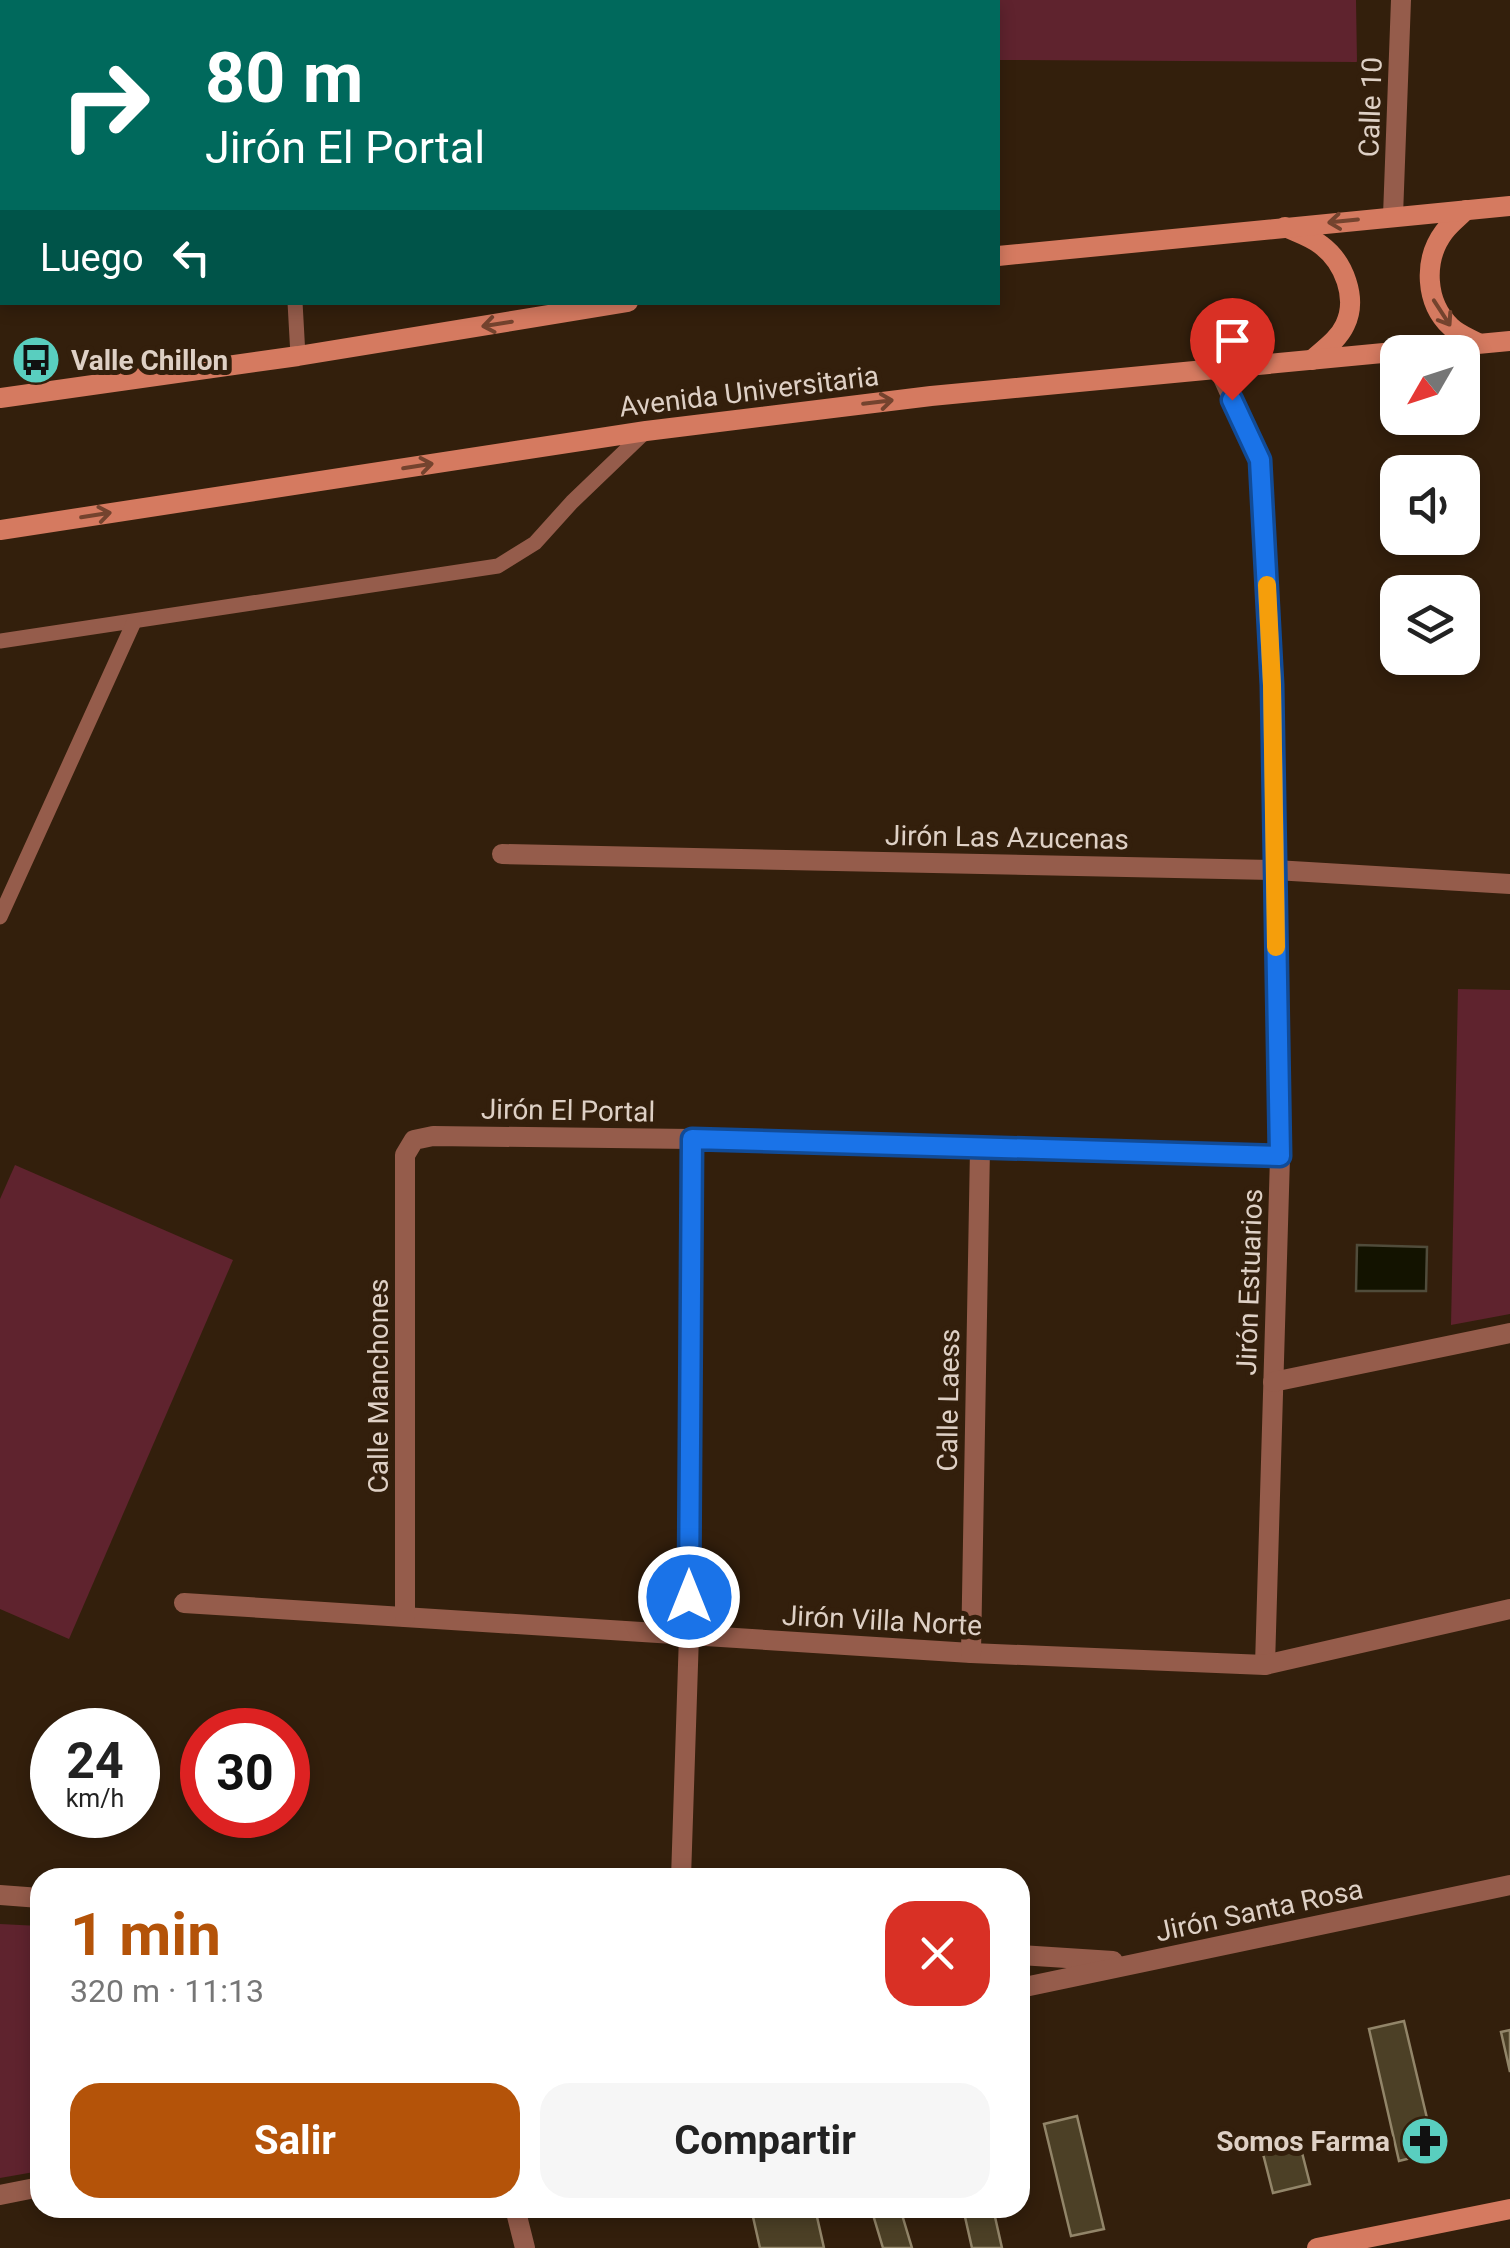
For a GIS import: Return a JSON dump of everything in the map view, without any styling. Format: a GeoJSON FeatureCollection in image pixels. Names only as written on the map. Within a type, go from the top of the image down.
{"type":"FeatureCollection","features":[{"type":"Feature","properties":{"kind":"main road"},"geometry":{"type":"LineString","coordinates":[[1000,256],[1510,206]]}},
{"type":"Feature","properties":{"kind":"main road"},"geometry":{"type":"LineString","coordinates":[[1463,335],[1440,316],[1430,276],[1432,252],[1444,231],[1466,210]]}},
{"type":"Feature","properties":{"kind":"main road"},"geometry":{"type":"LineString","coordinates":[[1284,226],[1323,246],[1348,282],[1347,322],[1334,341],[1312,360]]}},
{"type":"Feature","properties":{"kind":"main road"},"geometry":{"type":"LineString","coordinates":[[0,398],[298,356],[610,305]]}},
{"type":"Feature","properties":{"kind":"main road","name":"Avenida Universitaria"},"geometry":{"type":"LineString","coordinates":[[1480,344],[1510,340]]}},
{"type":"Feature","properties":{"kind":"main road","name":"Avenida Universitaria"},"geometry":{"type":"LineString","coordinates":[[0,530],[646,431],[931,396],[1380,353]]}},
{"type":"Feature","properties":{"kind":"main road"},"geometry":{"type":"LineString","coordinates":[[1317,2248],[1510,2208]]}},
{"type":"Feature","properties":{"kind":"street","name":"Calle 10"},"geometry":{"type":"LineString","coordinates":[[1393,216],[1400,0]]}},
{"type":"Feature","properties":{"kind":"street","name":"Jirón Estuarios"},"geometry":{"type":"LineString","coordinates":[[1219,370],[1260,460],[1272,685],[1280,1156],[1265,1666]]}},
{"type":"Feature","properties":{"kind":"street","name":"Jirón Las Azucenas"},"geometry":{"type":"LineString","coordinates":[[502,854],[1275,870],[1510,884]]}},
{"type":"Feature","properties":{"kind":"street","name":"Jirón El Portal"},"geometry":{"type":"LineString","coordinates":[[405,1155],[414,1140],[433,1136],[692,1139],[1280,1156]]}},
{"type":"Feature","properties":{"kind":"street"},"geometry":{"type":"LineString","coordinates":[[680,1868],[689,1635],[692,1139]]}},
{"type":"Feature","properties":{"kind":"street","name":"Calle Laess"},"geometry":{"type":"LineString","coordinates":[[971,1653],[980,1148]]}},
{"type":"Feature","properties":{"kind":"street","name":"Calle Manchones"},"geometry":{"type":"LineString","coordinates":[[405,1155],[405,1617]]}},
{"type":"Feature","properties":{"kind":"street"},"geometry":{"type":"LineString","coordinates":[[1274,1382],[1510,1333]]}},
{"type":"Feature","properties":{"kind":"street","name":"Jirón Villa Norte"},"geometry":{"type":"LineString","coordinates":[[184,1603],[971,1653],[1265,1666],[1510,1608]]}},
{"type":"Feature","properties":{"kind":"street","name":"Jirón Santa Rosa"},"geometry":{"type":"LineString","coordinates":[[1030,1986],[1510,1885]]}},
{"type":"Feature","properties":{"kind":"street"},"geometry":{"type":"LineString","coordinates":[[0,1895],[30,1897]]}},
{"type":"Feature","properties":{"kind":"street"},"geometry":{"type":"LineString","coordinates":[[1030,1957],[1145,1963]]}},
{"type":"Feature","properties":{"kind":"street"},"geometry":{"type":"LineString","coordinates":[[0,2195],[30,2188]]}},
{"type":"Feature","properties":{"kind":"street"},"geometry":{"type":"LineString","coordinates":[[518,2218],[525,2248]]}},
{"type":"Feature","properties":{"kind":"lane"},"geometry":{"type":"LineString","coordinates":[[295,305],[298,356]]}},
{"type":"Feature","properties":{"kind":"lane"},"geometry":{"type":"LineString","coordinates":[[0,641],[498,566],[534,543],[646,431]]}},
{"type":"Feature","properties":{"kind":"lane"},"geometry":{"type":"LineString","coordinates":[[0,918],[134,622]]}},
{"type":"Feature","properties":{"kind":"shaded area"},"geometry":{"type":"Polygon","coordinates":[[[1000,0],[1356,0],[1357,62],[1000,60],[1000,0]]]}},
{"type":"Feature","properties":{"kind":"shaded area"},"geometry":{"type":"Polygon","coordinates":[[[1458,989],[1510,990],[1510,1314],[1451,1325],[1458,989]]]}},
{"type":"Feature","properties":{"kind":"shaded area"},"geometry":{"type":"Polygon","coordinates":[[[15,1165],[233,1260],[69,1639],[0,1609],[0,1199],[15,1165]]]}},
{"type":"Feature","properties":{"kind":"shaded area"},"geometry":{"type":"Polygon","coordinates":[[[1357,1245],[1427,1247],[1426,1291],[1356,1291],[1357,1245]]]}},
{"type":"Feature","properties":{"kind":"shaded area"},"geometry":{"type":"Polygon","coordinates":[[[0,1924],[30,1926],[30,2173],[0,2178],[0,1924]]]}},
{"type":"Feature","properties":{"kind":"building"},"geometry":{"type":"Polygon","coordinates":[[[1404,2021],[1435,2152],[1399,2161],[1369,2029],[1404,2021]]]}},
{"type":"Feature","properties":{"kind":"building"},"geometry":{"type":"Polygon","coordinates":[[[1510,2030],[1510,2072],[1501,2032],[1510,2030]]]}},
{"type":"Feature","properties":{"kind":"building"},"geometry":{"type":"Polygon","coordinates":[[[1077,2116],[1104,2229],[1071,2236],[1044,2124],[1077,2116]]]}},
{"type":"Feature","properties":{"kind":"building"},"geometry":{"type":"Polygon","coordinates":[[[1297,2133],[1310,2184],[1273,2193],[1260,2142],[1297,2133]]]}},
{"type":"Feature","properties":{"kind":"building"},"geometry":{"type":"Polygon","coordinates":[[[753,2218],[817,2218],[824,2248],[760,2248],[753,2218]]]}},
{"type":"Feature","properties":{"kind":"building"},"geometry":{"type":"Polygon","coordinates":[[[874,2218],[903,2218],[912,2248],[883,2248],[874,2218]]]}},
{"type":"Feature","properties":{"kind":"building"},"geometry":{"type":"Polygon","coordinates":[[[965,2218],[995,2218],[1002,2248],[972,2248],[965,2218]]]}},
{"type":"Feature","properties":{"kind":"slow traffic"},"geometry":{"type":"LineString","coordinates":[[1267,585],[1276,947]]}},
{"type":"Feature","properties":{"kind":"place","name":"Valle Chillon"},"geometry":{"type":"Point","coordinates":[36,360]}},
{"type":"Feature","properties":{"kind":"place","name":"Somos Farma"},"geometry":{"type":"Point","coordinates":[1425,2141]}},
{"type":"Feature","properties":{"kind":"route"},"geometry":{"type":"LineString","coordinates":[[689,1597],[692,1139],[1280,1156],[1272,685],[1260,460],[1232,400]]}}]}
